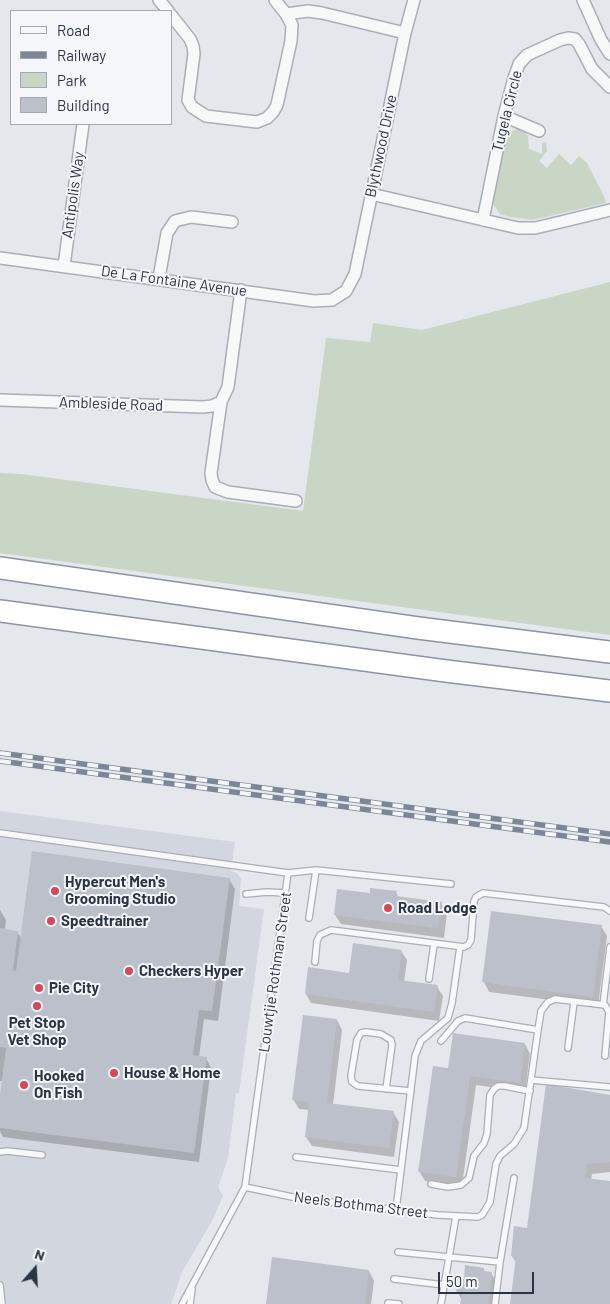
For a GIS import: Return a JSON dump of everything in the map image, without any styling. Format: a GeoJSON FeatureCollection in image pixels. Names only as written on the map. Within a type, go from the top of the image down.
{"type":"FeatureCollection","features":[{"type":"Feature","properties":{"kind":"highway"},"geometry":{"type":"LineString","coordinates":[[0,568],[418,628],[610,652]]}},
{"type":"Feature","properties":{"kind":"highway"},"geometry":{"type":"LineString","coordinates":[[0,611],[610,691]]}},
{"type":"Feature","properties":{"kind":"street"},"geometry":{"type":"LineString","coordinates":[[159,0],[167,10]]}},
{"type":"Feature","properties":{"kind":"street"},"geometry":{"type":"LineString","coordinates":[[172,16],[190,39],[193,46],[194,54],[188,100],[192,107],[206,116],[257,122],[274,112],[277,105],[292,34],[292,25],[275,0]]}},
{"type":"Feature","properties":{"kind":"street","name":"Blythwood Drive"},"geometry":{"type":"LineString","coordinates":[[346,291],[355,274],[405,33],[414,0]]}},
{"type":"Feature","properties":{"kind":"street"},"geometry":{"type":"LineString","coordinates":[[583,0],[601,40],[610,54]]}},
{"type":"Feature","properties":{"kind":"street"},"geometry":{"type":"LineString","coordinates":[[286,14],[308,11],[322,13],[405,33]]}},
{"type":"Feature","properties":{"kind":"street","name":"Tugela Circle"},"geometry":{"type":"LineString","coordinates":[[483,220],[504,116],[519,64],[533,51],[560,40],[575,39],[592,69],[610,87]]}},
{"type":"Feature","properties":{"kind":"street"},"geometry":{"type":"LineString","coordinates":[[504,116],[539,131]]}},
{"type":"Feature","properties":{"kind":"street","name":"Antipolis Way"},"geometry":{"type":"LineString","coordinates":[[64,266],[83,125]]}},
{"type":"Feature","properties":{"kind":"street"},"geometry":{"type":"LineString","coordinates":[[371,194],[518,228],[535,228],[610,210]]}},
{"type":"Feature","properties":{"kind":"street"},"geometry":{"type":"LineString","coordinates":[[159,278],[167,233],[175,221],[191,217],[232,222]]}},
{"type":"Feature","properties":{"kind":"street","name":"De La Fontaine Avenue"},"geometry":{"type":"LineString","coordinates":[[0,258],[159,278],[314,301],[332,300],[346,291]]}},
{"type":"Feature","properties":{"kind":"street"},"geometry":{"type":"LineString","coordinates":[[241,290],[228,387],[221,402],[211,473],[215,487],[228,492],[296,501]]}},
{"type":"Feature","properties":{"kind":"street","name":"Ambleside Road"},"geometry":{"type":"LineString","coordinates":[[0,400],[202,407],[212,406],[221,402]]}},
{"type":"Feature","properties":{"kind":"lane","name":"Louwtjie Rothman Street"},"geometry":{"type":"LineString","coordinates":[[0,833],[288,873],[245,1187],[182,1304]]}},
{"type":"Feature","properties":{"kind":"lane"},"geometry":{"type":"LineString","coordinates":[[288,873],[316,870],[450,884]]}},
{"type":"Feature","properties":{"kind":"lane"},"geometry":{"type":"LineString","coordinates":[[309,918],[316,870]]}},
{"type":"Feature","properties":{"kind":"lane"},"geometry":{"type":"LineString","coordinates":[[315,962],[317,941],[320,935],[331,930],[460,947],[468,945],[471,940],[474,901],[483,892],[604,907],[610,911]]}},
{"type":"Feature","properties":{"kind":"lane"},"geometry":{"type":"LineString","coordinates":[[246,894],[286,893]]}},
{"type":"Feature","properties":{"kind":"lane"},"geometry":{"type":"LineString","coordinates":[[429,979],[434,944]]}},
{"type":"Feature","properties":{"kind":"lane"},"geometry":{"type":"LineString","coordinates":[[396,1210],[418,1048],[425,1036],[448,1018],[460,947]]}},
{"type":"Feature","properties":{"kind":"lane"},"geometry":{"type":"LineString","coordinates":[[602,1005],[610,947]]}},
{"type":"Feature","properties":{"kind":"lane"},"geometry":{"type":"LineString","coordinates":[[432,1184],[448,1187],[461,1185],[468,1178],[472,1162],[487,1134],[490,1096],[494,1089],[498,1086],[505,1086],[530,1091],[541,1011],[548,1002],[555,999],[605,1005],[609,1012],[604,1056]]}},
{"type":"Feature","properties":{"kind":"lane"},"geometry":{"type":"LineString","coordinates":[[568,1048],[574,1002]]}},
{"type":"Feature","properties":{"kind":"lane"},"geometry":{"type":"LineString","coordinates":[[441,1041],[458,1022],[465,1018],[538,1030]]}},
{"type":"Feature","properties":{"kind":"lane"},"geometry":{"type":"LineString","coordinates":[[386,1089],[391,1040],[381,1034],[361,1033],[357,1040],[351,1076],[352,1082],[358,1086],[411,1092]]}},
{"type":"Feature","properties":{"kind":"lane"},"geometry":{"type":"LineString","coordinates":[[531,1080],[610,1086]]}},
{"type":"Feature","properties":{"kind":"lane","name":"Neels Bothma Street"},"geometry":{"type":"LineString","coordinates":[[245,1187],[297,1198],[396,1210],[478,1217],[486,1211],[490,1202],[496,1164],[500,1156],[514,1144],[524,1128],[530,1091]]}},
{"type":"Feature","properties":{"kind":"lane"},"geometry":{"type":"LineString","coordinates":[[0,1152],[42,1155]]}},
{"type":"Feature","properties":{"kind":"lane"},"geometry":{"type":"LineString","coordinates":[[296,1157],[401,1170]]}},
{"type":"Feature","properties":{"kind":"lane"},"geometry":{"type":"LineString","coordinates":[[495,1304],[514,1178]]}},
{"type":"Feature","properties":{"kind":"lane"},"geometry":{"type":"LineString","coordinates":[[441,1304],[456,1216]]}},
{"type":"Feature","properties":{"kind":"lane"},"geometry":{"type":"LineString","coordinates":[[398,1252],[500,1262]]}},
{"type":"Feature","properties":{"kind":"lane"},"geometry":{"type":"LineString","coordinates":[[394,1279],[444,1285]]}},
{"type":"Feature","properties":{"kind":"lane"},"geometry":{"type":"LineString","coordinates":[[0,1285],[2,1304]]}},
{"type":"Feature","properties":{"kind":"lane","name":"Louwtjie Rothman Street"},"geometry":{"type":"LineString","coordinates":[[190,1304],[192,1287]]}},
{"type":"Feature","properties":{"kind":"lane"},"geometry":{"type":"LineString","coordinates":[[388,1302],[399,1304]]}},
{"type":"Feature","properties":{"kind":"shaded area"},"geometry":{"type":"Polygon","coordinates":[[[0,811],[235,842],[231,871],[237,873],[241,879],[239,906],[264,909],[239,1093],[236,1093],[228,1158],[218,1187],[223,1196],[212,1221],[182,1272],[171,1304],[0,1304],[0,811]]]}},
{"type":"Feature","properties":{"kind":"green space"},"geometry":{"type":"Polygon","coordinates":[[[518,129],[528,136],[529,149],[542,154],[542,143],[546,142],[547,151],[539,161],[547,168],[559,154],[571,165],[579,156],[587,163],[606,203],[532,220],[500,214],[494,205],[493,195],[507,134],[518,129]]]}},
{"type":"Feature","properties":{"kind":"green space"},"geometry":{"type":"Polygon","coordinates":[[[610,282],[610,635],[0,553],[0,473],[21,474],[303,511],[326,338],[370,342],[373,323],[422,330],[610,282]]]}},
{"type":"Feature","properties":{"kind":"building"},"geometry":{"type":"Polygon","coordinates":[[[32,851],[230,878],[212,1011],[199,1010],[193,1055],[207,1057],[194,1153],[0,1128],[0,1096],[6,1048],[0,1047],[0,928],[18,931],[13,970],[16,971],[32,851]]]}},
{"type":"Feature","properties":{"kind":"building","name":"Road Lodge"},"geometry":{"type":"Polygon","coordinates":[[[370,888],[397,891],[396,896],[442,902],[438,928],[334,915],[337,889],[370,893],[370,888]]]}},
{"type":"Feature","properties":{"kind":"building"},"geometry":{"type":"Polygon","coordinates":[[[491,911],[602,925],[593,997],[482,982],[491,911]]]}},
{"type":"Feature","properties":{"kind":"building"},"geometry":{"type":"Polygon","coordinates":[[[353,943],[402,950],[398,980],[438,985],[434,1012],[305,994],[308,967],[349,973],[353,943]]]}},
{"type":"Feature","properties":{"kind":"building"},"geometry":{"type":"Polygon","coordinates":[[[303,1015],[337,1019],[327,1103],[394,1111],[389,1148],[305,1137],[309,1102],[292,1100],[303,1015]]]}},
{"type":"Feature","properties":{"kind":"building"},"geometry":{"type":"Polygon","coordinates":[[[453,1033],[525,1043],[520,1083],[470,1076],[456,1177],[418,1172],[433,1066],[448,1068],[453,1033]]]}},
{"type":"Feature","properties":{"kind":"building"},"geometry":{"type":"Polygon","coordinates":[[[546,1084],[610,1095],[610,1162],[587,1164],[585,1178],[610,1181],[610,1304],[510,1304],[516,1257],[511,1256],[514,1226],[527,1228],[546,1084]]]}},
{"type":"Feature","properties":{"kind":"building"},"geometry":{"type":"Polygon","coordinates":[[[272,1257],[369,1270],[365,1304],[266,1304],[272,1257]]]}},
{"type":"Feature","properties":{"kind":"building"},"geometry":{"type":"Polygon","coordinates":[[[465,1265],[484,1268],[484,1271],[492,1272],[488,1304],[460,1304],[462,1294],[456,1293],[458,1278],[464,1279],[465,1265]]]}},
{"type":"Feature","properties":{"kind":"railway"},"geometry":{"type":"LineString","coordinates":[[0,753],[610,834]]}},
{"type":"Feature","properties":{"kind":"railway"},"geometry":{"type":"LineString","coordinates":[[0,761],[610,842]]}},
{"type":"Feature","properties":{"kind":"place","name":"Hypercut Men's Grooming Studio"},"geometry":{"type":"Point","coordinates":[55,891]}},
{"type":"Feature","properties":{"kind":"place","name":"Road Lodge"},"geometry":{"type":"Point","coordinates":[388,908]}},
{"type":"Feature","properties":{"kind":"place","name":"Speedtrainer"},"geometry":{"type":"Point","coordinates":[51,921]}},
{"type":"Feature","properties":{"kind":"place","name":"Checkers Hyper"},"geometry":{"type":"Point","coordinates":[129,971]}},
{"type":"Feature","properties":{"kind":"place","name":"Pie City"},"geometry":{"type":"Point","coordinates":[39,988]}},
{"type":"Feature","properties":{"kind":"place","name":"Pet Stop Vet Shop"},"geometry":{"type":"Point","coordinates":[37,1006]}},
{"type":"Feature","properties":{"kind":"place","name":"House & Home"},"geometry":{"type":"Point","coordinates":[114,1073]}},
{"type":"Feature","properties":{"kind":"place","name":"Hooked On Fish"},"geometry":{"type":"Point","coordinates":[24,1085]}}]}
